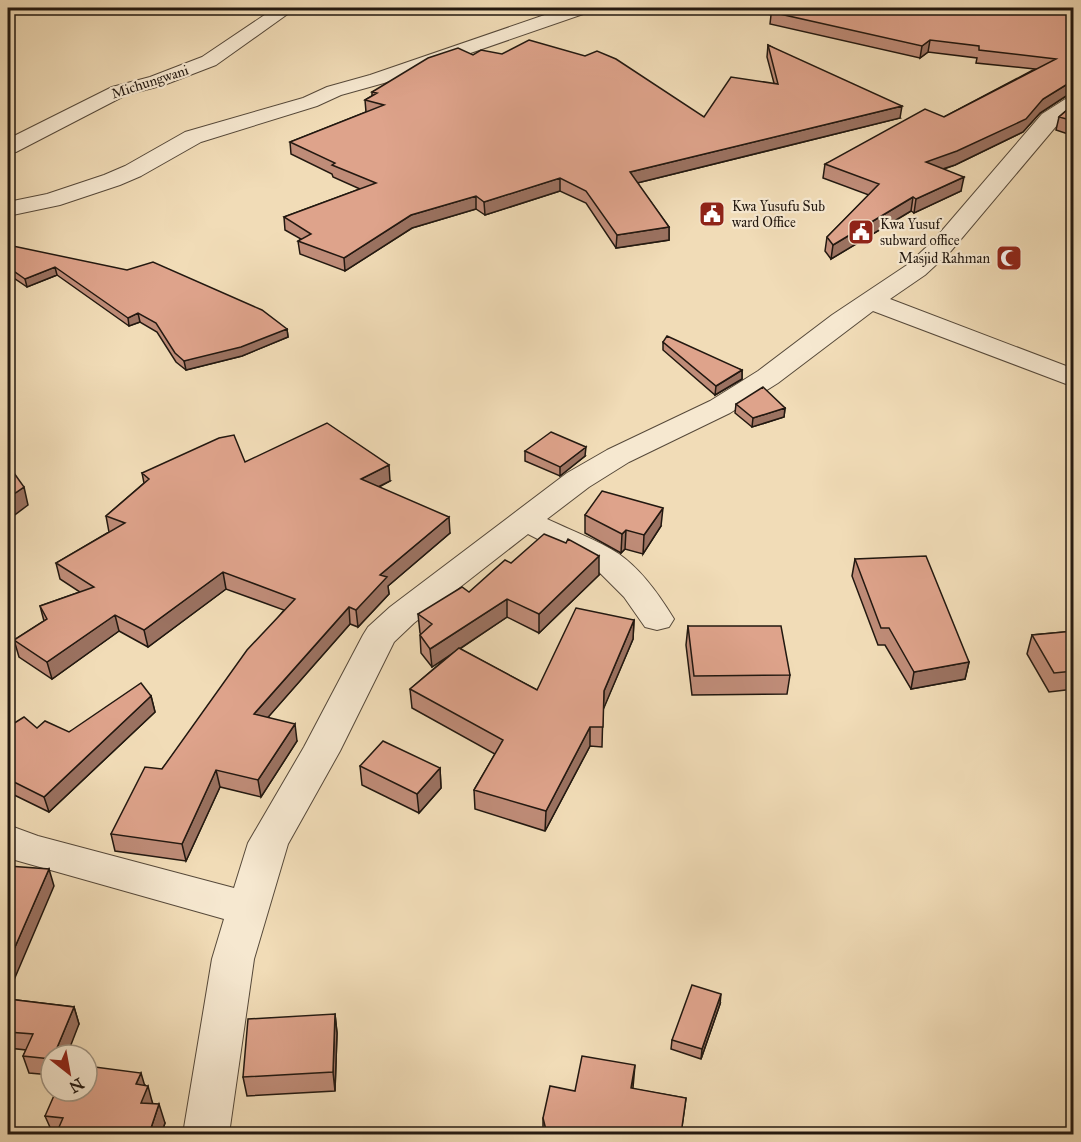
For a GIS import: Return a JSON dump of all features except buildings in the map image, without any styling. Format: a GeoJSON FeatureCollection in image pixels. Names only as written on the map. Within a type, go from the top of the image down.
{"type":"FeatureCollection","features":[{"type":"Feature","properties":{"kind":"street","name":"Michungwani"},"geometry":{"type":"LineString","coordinates":[[8,147],[119,91],[157,81],[209,61],[287,8]]}},
{"type":"Feature","properties":{"kind":"street"},"geometry":{"type":"LineString","coordinates":[[8,209],[52,200],[112,180],[194,137],[310,102],[334,91],[377,79],[582,8]]}},
{"type":"Feature","properties":{"kind":"street"},"geometry":{"type":"LineString","coordinates":[[207,1134],[233,959],[268,843],[321,751],[380,635],[402,615],[578,480],[618,456],[720,407],[768,376],[841,321],[916,270],[942,246],[1050,119],[1074,102]]}},
{"type":"Feature","properties":{"kind":"street"},"geometry":{"type":"LineString","coordinates":[[872,301],[943,331],[1005,351],[1074,379]]}},
{"type":"Feature","properties":{"kind":"street"},"geometry":{"type":"LineString","coordinates":[[526,521],[608,562],[636,589],[657,619]]}},
{"type":"Feature","properties":{"kind":"street"},"geometry":{"type":"LineString","coordinates":[[8,840],[29,849],[248,909]]}},
{"type":"Feature","properties":{"kind":"place","name":"Kwa Yusufu Sub ward Office"},"geometry":{"type":"Point","coordinates":[712,214]}},
{"type":"Feature","properties":{"kind":"place","name":"Kwa Yusuf subward office"},"geometry":{"type":"Point","coordinates":[861,232]}},
{"type":"Feature","properties":{"kind":"place","name":"Masjid Rahman"},"geometry":{"type":"Point","coordinates":[1009,258]}}]}
